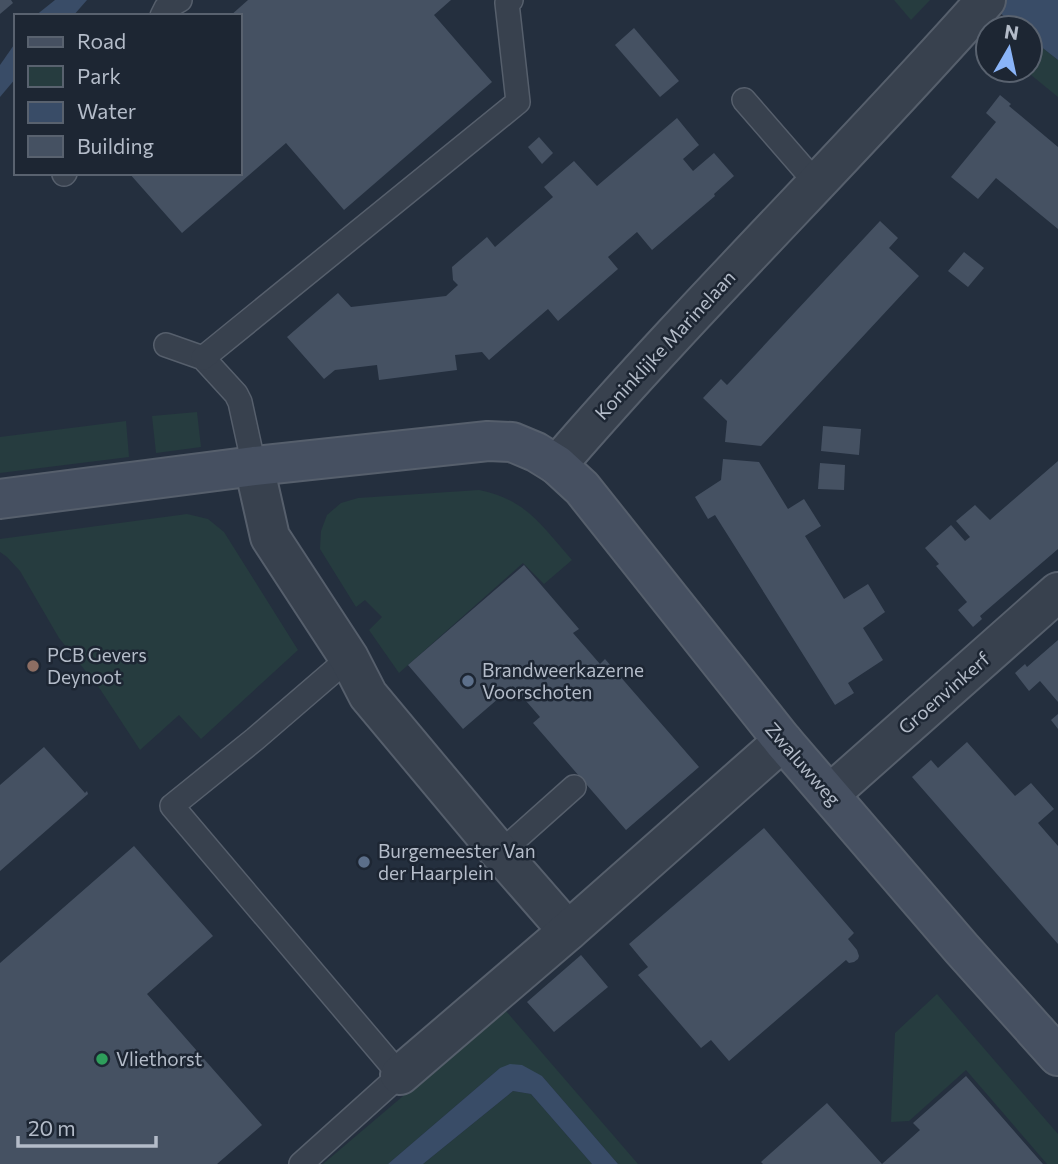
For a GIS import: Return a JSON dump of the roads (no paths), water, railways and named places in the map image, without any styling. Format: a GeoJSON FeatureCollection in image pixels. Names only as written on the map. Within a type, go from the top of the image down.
{"type":"FeatureCollection","features":[{"type":"Feature","properties":{"kind":"street","name":"Koninklijke Marinelaan"},"geometry":{"type":"LineString","coordinates":[[557,465],[612,401],[980,7]]}},
{"type":"Feature","properties":{"kind":"street"},"geometry":{"type":"LineString","coordinates":[[0,499],[254,466],[488,441],[512,442],[557,465]]}},
{"type":"Feature","properties":{"kind":"street","name":"Zwaluwweg"},"geometry":{"type":"LineString","coordinates":[[557,465],[582,488],[783,741],[1058,1056]]}},
{"type":"Feature","properties":{"kind":"street"},"geometry":{"type":"LineString","coordinates":[[254,466],[270,537],[349,658],[368,695],[568,931]]}},
{"type":"Feature","properties":{"kind":"street","name":"Groenvinkerf"},"geometry":{"type":"LineString","coordinates":[[830,794],[1058,592]]}},
{"type":"Feature","properties":{"kind":"street"},"geometry":{"type":"LineString","coordinates":[[400,1075],[783,741]]}},
{"type":"Feature","properties":{"kind":"lane"},"geometry":{"type":"LineString","coordinates":[[163,14],[166,8],[180,0]]}},
{"type":"Feature","properties":{"kind":"lane"},"geometry":{"type":"LineString","coordinates":[[203,358],[518,102],[507,4],[511,0]]}},
{"type":"Feature","properties":{"kind":"lane"},"geometry":{"type":"LineString","coordinates":[[744,100],[817,184]]}},
{"type":"Feature","properties":{"kind":"lane"},"geometry":{"type":"LineString","coordinates":[[166,345],[203,358],[236,394],[254,466]]}},
{"type":"Feature","properties":{"kind":"lane"},"geometry":{"type":"LineString","coordinates":[[301,1164],[400,1075],[172,806],[349,658]]}},
{"type":"Feature","properties":{"kind":"lane"},"geometry":{"type":"LineString","coordinates":[[500,853],[574,787]]}},
{"type":"Feature","properties":{"kind":"water"},"geometry":{"type":"Polygon","coordinates":[[[55,0],[87,0],[75,14],[38,14],[55,0]]]}},
{"type":"Feature","properties":{"kind":"water"},"geometry":{"type":"Polygon","coordinates":[[[986,0],[1058,0],[1058,60],[1044,49],[1044,14],[1002,14],[986,0]]]}},
{"type":"Feature","properties":{"kind":"water"},"geometry":{"type":"Polygon","coordinates":[[[14,45],[14,80],[0,97],[0,65],[14,45]]]}},
{"type":"Feature","properties":{"kind":"water"},"geometry":{"type":"Polygon","coordinates":[[[510,1064],[522,1065],[542,1076],[618,1164],[592,1164],[531,1094],[513,1091],[423,1164],[388,1164],[500,1068],[510,1064]]]}},
{"type":"Feature","properties":{"kind":"place","name":"PCB Gevers Deynoot"},"geometry":{"type":"Point","coordinates":[33,666]}},
{"type":"Feature","properties":{"kind":"place","name":"Brandweerkazerne Voorschoten"},"geometry":{"type":"Point","coordinates":[468,681]}},
{"type":"Feature","properties":{"kind":"place","name":"Burgemeester Van der Haarplein"},"geometry":{"type":"Point","coordinates":[364,862]}},
{"type":"Feature","properties":{"kind":"place","name":"Vliethorst"},"geometry":{"type":"Point","coordinates":[102,1059]}}]}
